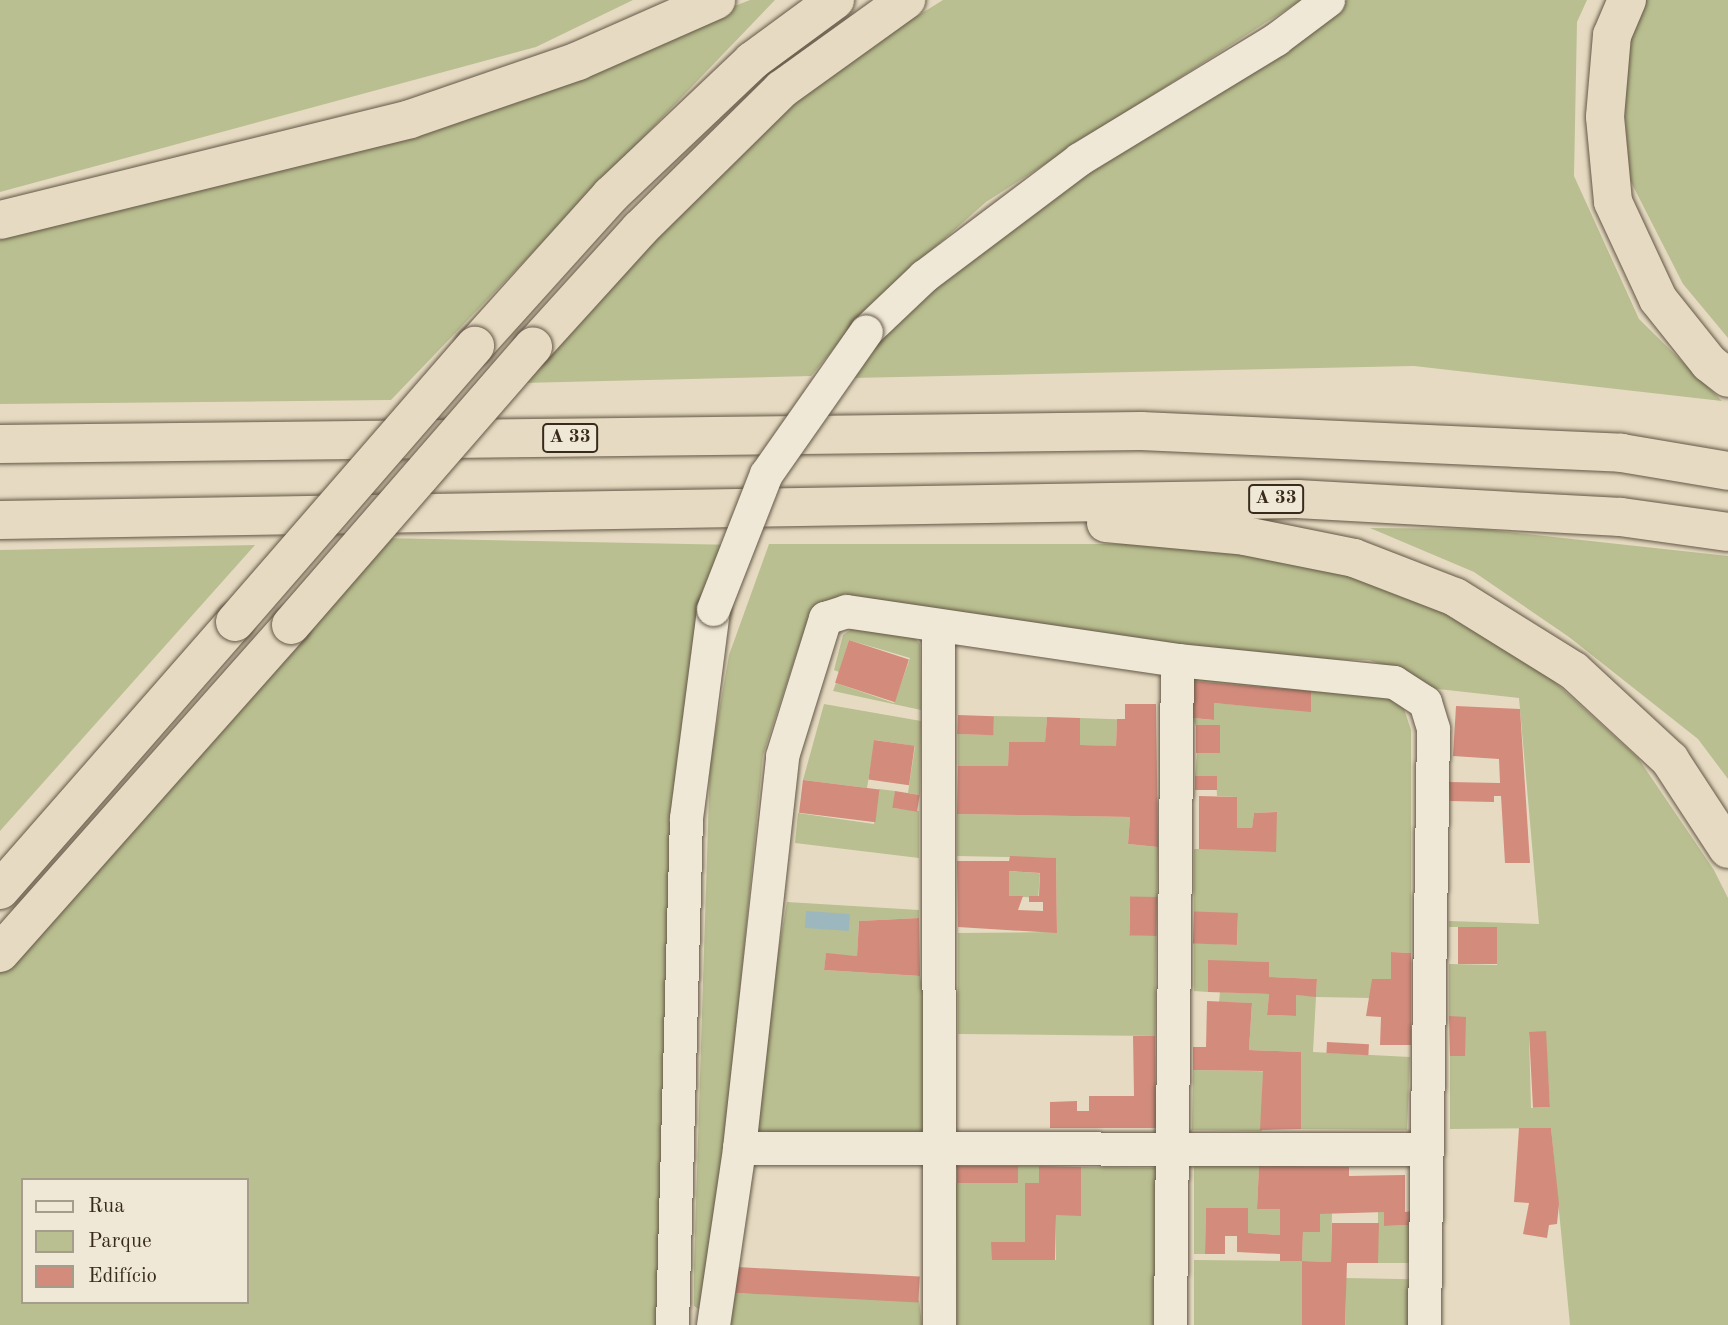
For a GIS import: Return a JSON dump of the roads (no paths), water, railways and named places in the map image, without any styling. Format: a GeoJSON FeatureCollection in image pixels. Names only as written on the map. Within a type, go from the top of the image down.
{"type":"FeatureCollection","features":[{"type":"Feature","properties":{"kind":"highway"},"geometry":{"type":"LineString","coordinates":[[0,220],[410,118],[578,61],[716,0]]}},
{"type":"Feature","properties":{"kind":"highway"},"geometry":{"type":"LineString","coordinates":[[0,890],[475,346],[611,195],[752,61],[835,0]]}},
{"type":"Feature","properties":{"kind":"highway"},"geometry":{"type":"LineString","coordinates":[[0,953],[640,229],[782,89],[906,0]]}},
{"type":"Feature","properties":{"kind":"highway"},"geometry":{"type":"LineString","coordinates":[[1627,0],[1612,35],[1605,117],[1612,202],[1658,299],[1709,363],[1728,378]]}},
{"type":"Feature","properties":{"kind":"highway","name":"A 33"},"geometry":{"type":"LineString","coordinates":[[0,444],[1141,432],[1621,453],[1728,471]]}},
{"type":"Feature","properties":{"kind":"highway","name":"A 33"},"geometry":{"type":"LineString","coordinates":[[0,520],[1297,499],[1621,517],[1728,532]]}},
{"type":"Feature","properties":{"kind":"highway"},"geometry":{"type":"LineString","coordinates":[[823,506],[873,520],[1077,521],[1245,536],[1354,558],[1455,597],[1574,671],[1670,760],[1728,849]]}},
{"type":"Feature","properties":{"kind":"street"},"geometry":{"type":"LineString","coordinates":[[671,1325],[686,818],[713,609],[766,474],[866,331],[924,276],[1079,159],[1276,39],[1328,0]]}},
{"type":"Feature","properties":{"kind":"street"},"geometry":{"type":"LineString","coordinates":[[713,1325],[739,1148],[782,755],[825,618],[846,611],[939,627],[1177,660],[1394,682],[1425,702],[1433,729],[1424,1325]]}},
{"type":"Feature","properties":{"kind":"street"},"geometry":{"type":"LineString","coordinates":[[939,627],[940,1325]]}},
{"type":"Feature","properties":{"kind":"street"},"geometry":{"type":"LineString","coordinates":[[1170,1325],[1177,660]]}},
{"type":"Feature","properties":{"kind":"street"},"geometry":{"type":"LineString","coordinates":[[739,1148],[941,1152],[1170,1146],[1425,1149]]}},
{"type":"Feature","properties":{"kind":"water"},"geometry":{"type":"Polygon","coordinates":[[[806,911],[850,914],[849,931],[805,928],[806,911]]]}}]}
